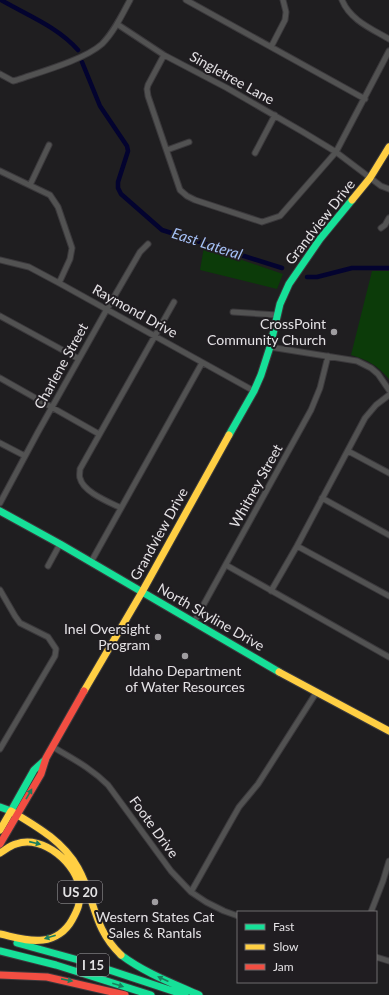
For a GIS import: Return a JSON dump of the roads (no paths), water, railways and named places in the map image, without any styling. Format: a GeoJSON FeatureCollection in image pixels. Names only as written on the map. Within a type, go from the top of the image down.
{"type":"FeatureCollection","features":[{"type":"Feature","properties":{"kind":"main road","name":"Grandview Drive"},"geometry":{"type":"LineString","coordinates":[[0,830],[13,815],[41,774],[46,758],[142,592],[254,391],[270,347],[280,304],[288,286],[320,239],[370,178],[389,147]]}},
{"type":"Feature","properties":{"kind":"main road","name":"North Skyline Drive"},"geometry":{"type":"LineString","coordinates":[[0,511],[316,692],[389,731]]}},
{"type":"Feature","properties":{"kind":"main road"},"geometry":{"type":"LineString","coordinates":[[0,807],[50,841],[68,861],[76,875]]}},
{"type":"Feature","properties":{"kind":"main road"},"geometry":{"type":"LineString","coordinates":[[0,811],[13,815],[48,833],[67,852],[76,864],[84,881],[95,917],[101,930],[112,945],[122,955],[136,965],[157,976],[199,995]]}},
{"type":"Feature","properties":{"kind":"main road","name":"Grandview Drive"},"geometry":{"type":"LineString","coordinates":[[0,844],[13,815]]}},
{"type":"Feature","properties":{"kind":"main road","name":"US 20"},"geometry":{"type":"LineString","coordinates":[[0,853],[16,843],[28,842],[37,843],[53,850],[76,875],[80,886],[81,896],[80,907],[74,920],[64,931],[49,939],[31,940],[0,934]]}},
{"type":"Feature","properties":{"kind":"main road","name":"I 15"},"geometry":{"type":"LineString","coordinates":[[0,938],[82,961],[185,995]]}},
{"type":"Feature","properties":{"kind":"main road","name":"I 15"},"geometry":{"type":"LineString","coordinates":[[0,951],[56,965],[151,995]]}},
{"type":"Feature","properties":{"kind":"main road"},"geometry":{"type":"LineString","coordinates":[[0,975],[47,977],[125,995]]}},
{"type":"Feature","properties":{"kind":"street"},"geometry":{"type":"LineString","coordinates":[[0,74],[13,81],[89,53],[102,44],[117,24],[130,0]]}},
{"type":"Feature","properties":{"kind":"street"},"geometry":{"type":"LineString","coordinates":[[271,47],[285,20],[286,12],[283,0]]}},
{"type":"Feature","properties":{"kind":"street"},"geometry":{"type":"LineString","coordinates":[[342,0],[355,19],[389,39]]}},
{"type":"Feature","properties":{"kind":"street"},"geometry":{"type":"LineString","coordinates":[[189,1],[365,99]]}},
{"type":"Feature","properties":{"kind":"street","name":"Singletree Lane"},"geometry":{"type":"LineString","coordinates":[[117,24],[164,55],[276,115],[336,152],[381,186],[389,189]]}},
{"type":"Feature","properties":{"kind":"street"},"geometry":{"type":"LineString","coordinates":[[164,55],[147,89],[153,114],[180,190],[187,196],[262,222],[280,216],[336,152],[389,51]]}},
{"type":"Feature","properties":{"kind":"street"},"geometry":{"type":"LineString","coordinates":[[255,153],[276,115]]}},
{"type":"Feature","properties":{"kind":"street"},"geometry":{"type":"LineString","coordinates":[[167,150],[189,142]]}},
{"type":"Feature","properties":{"kind":"street"},"geometry":{"type":"LineString","coordinates":[[30,186],[49,145]]}},
{"type":"Feature","properties":{"kind":"street"},"geometry":{"type":"LineString","coordinates":[[0,171],[53,198],[58,206],[72,248],[70,259],[59,283]]}},
{"type":"Feature","properties":{"kind":"street"},"geometry":{"type":"LineString","coordinates":[[381,228],[385,225],[389,218]]}},
{"type":"Feature","properties":{"kind":"street","name":"Charlene Street"},"geometry":{"type":"LineString","coordinates":[[0,503],[107,309],[140,252],[148,244]]}},
{"type":"Feature","properties":{"kind":"street","name":"Raymond Drive"},"geometry":{"type":"LineString","coordinates":[[0,260],[29,267],[254,391]]}},
{"type":"Feature","properties":{"kind":"street"},"geometry":{"type":"LineString","coordinates":[[121,508],[88,490],[79,478],[80,469],[174,302]]}},
{"type":"Feature","properties":{"kind":"street"},"geometry":{"type":"LineString","coordinates":[[233,312],[277,315]]}},
{"type":"Feature","properties":{"kind":"street"},"geometry":{"type":"LineString","coordinates":[[0,316],[79,359]]}},
{"type":"Feature","properties":{"kind":"street"},"geometry":{"type":"LineString","coordinates":[[270,347],[357,361],[378,374],[389,390]]}},
{"type":"Feature","properties":{"kind":"street","name":"Whitney Street"},"geometry":{"type":"LineString","coordinates":[[194,622],[311,410],[320,388],[328,356]]}},
{"type":"Feature","properties":{"kind":"street"},"geometry":{"type":"LineString","coordinates":[[91,562],[202,363]]}},
{"type":"Feature","properties":{"kind":"street"},"geometry":{"type":"LineString","coordinates":[[0,378],[100,434]]}},
{"type":"Feature","properties":{"kind":"street"},"geometry":{"type":"LineString","coordinates":[[271,591],[369,412],[389,395]]}},
{"type":"Feature","properties":{"kind":"street"},"geometry":{"type":"LineString","coordinates":[[0,443],[25,456]]}},
{"type":"Feature","properties":{"kind":"street"},"geometry":{"type":"LineString","coordinates":[[348,451],[389,474]]}},
{"type":"Feature","properties":{"kind":"street"},"geometry":{"type":"LineString","coordinates":[[322,498],[389,535]]}},
{"type":"Feature","properties":{"kind":"street"},"geometry":{"type":"LineString","coordinates":[[48,566],[60,544]]}},
{"type":"Feature","properties":{"kind":"street"},"geometry":{"type":"LineString","coordinates":[[296,546],[389,596]]}},
{"type":"Feature","properties":{"kind":"street"},"geometry":{"type":"LineString","coordinates":[[226,565],[389,657]]}},
{"type":"Feature","properties":{"kind":"street"},"geometry":{"type":"LineString","coordinates":[[0,590],[20,623],[48,637],[56,649],[55,656],[0,749]]}},
{"type":"Feature","properties":{"kind":"street"},"geometry":{"type":"LineString","coordinates":[[191,892],[239,807],[258,784],[316,692]]}},
{"type":"Feature","properties":{"kind":"street","name":"Foote Drive"},"geometry":{"type":"LineString","coordinates":[[53,747],[83,764],[98,775],[108,785],[171,871],[191,892],[206,902],[237,916]]}},
{"type":"Feature","properties":{"kind":"street"},"geometry":{"type":"LineString","coordinates":[[371,911],[389,861]]}},
{"type":"Feature","properties":{"kind":"street"},"geometry":{"type":"LineString","coordinates":[[377,957],[389,961]]}},
{"type":"Feature","properties":{"kind":"waterway","name":"East Lateral"},"geometry":{"type":"LineString","coordinates":[[1,0],[52,28],[78,50]]}},
{"type":"Feature","properties":{"kind":"waterway","name":"East Lateral"},"geometry":{"type":"LineString","coordinates":[[82,62],[100,106],[127,146],[128,151],[118,182],[118,188],[121,194],[162,230],[282,268]]}},
{"type":"Feature","properties":{"kind":"waterway","name":"East Lateral"},"geometry":{"type":"LineString","coordinates":[[307,277],[317,277],[352,268],[389,268]]}},
{"type":"Feature","properties":{"kind":"place","name":"CrossPoint Community Church"},"geometry":{"type":"Point","coordinates":[334,332]}},
{"type":"Feature","properties":{"kind":"place","name":"Inel Oversight Program"},"geometry":{"type":"Point","coordinates":[158,637]}},
{"type":"Feature","properties":{"kind":"place","name":"Idaho Department of Water Resources"},"geometry":{"type":"Point","coordinates":[185,656]}},
{"type":"Feature","properties":{"kind":"place","name":"Western States Cat Sales & Rantals"},"geometry":{"type":"Point","coordinates":[155,902]}}]}
